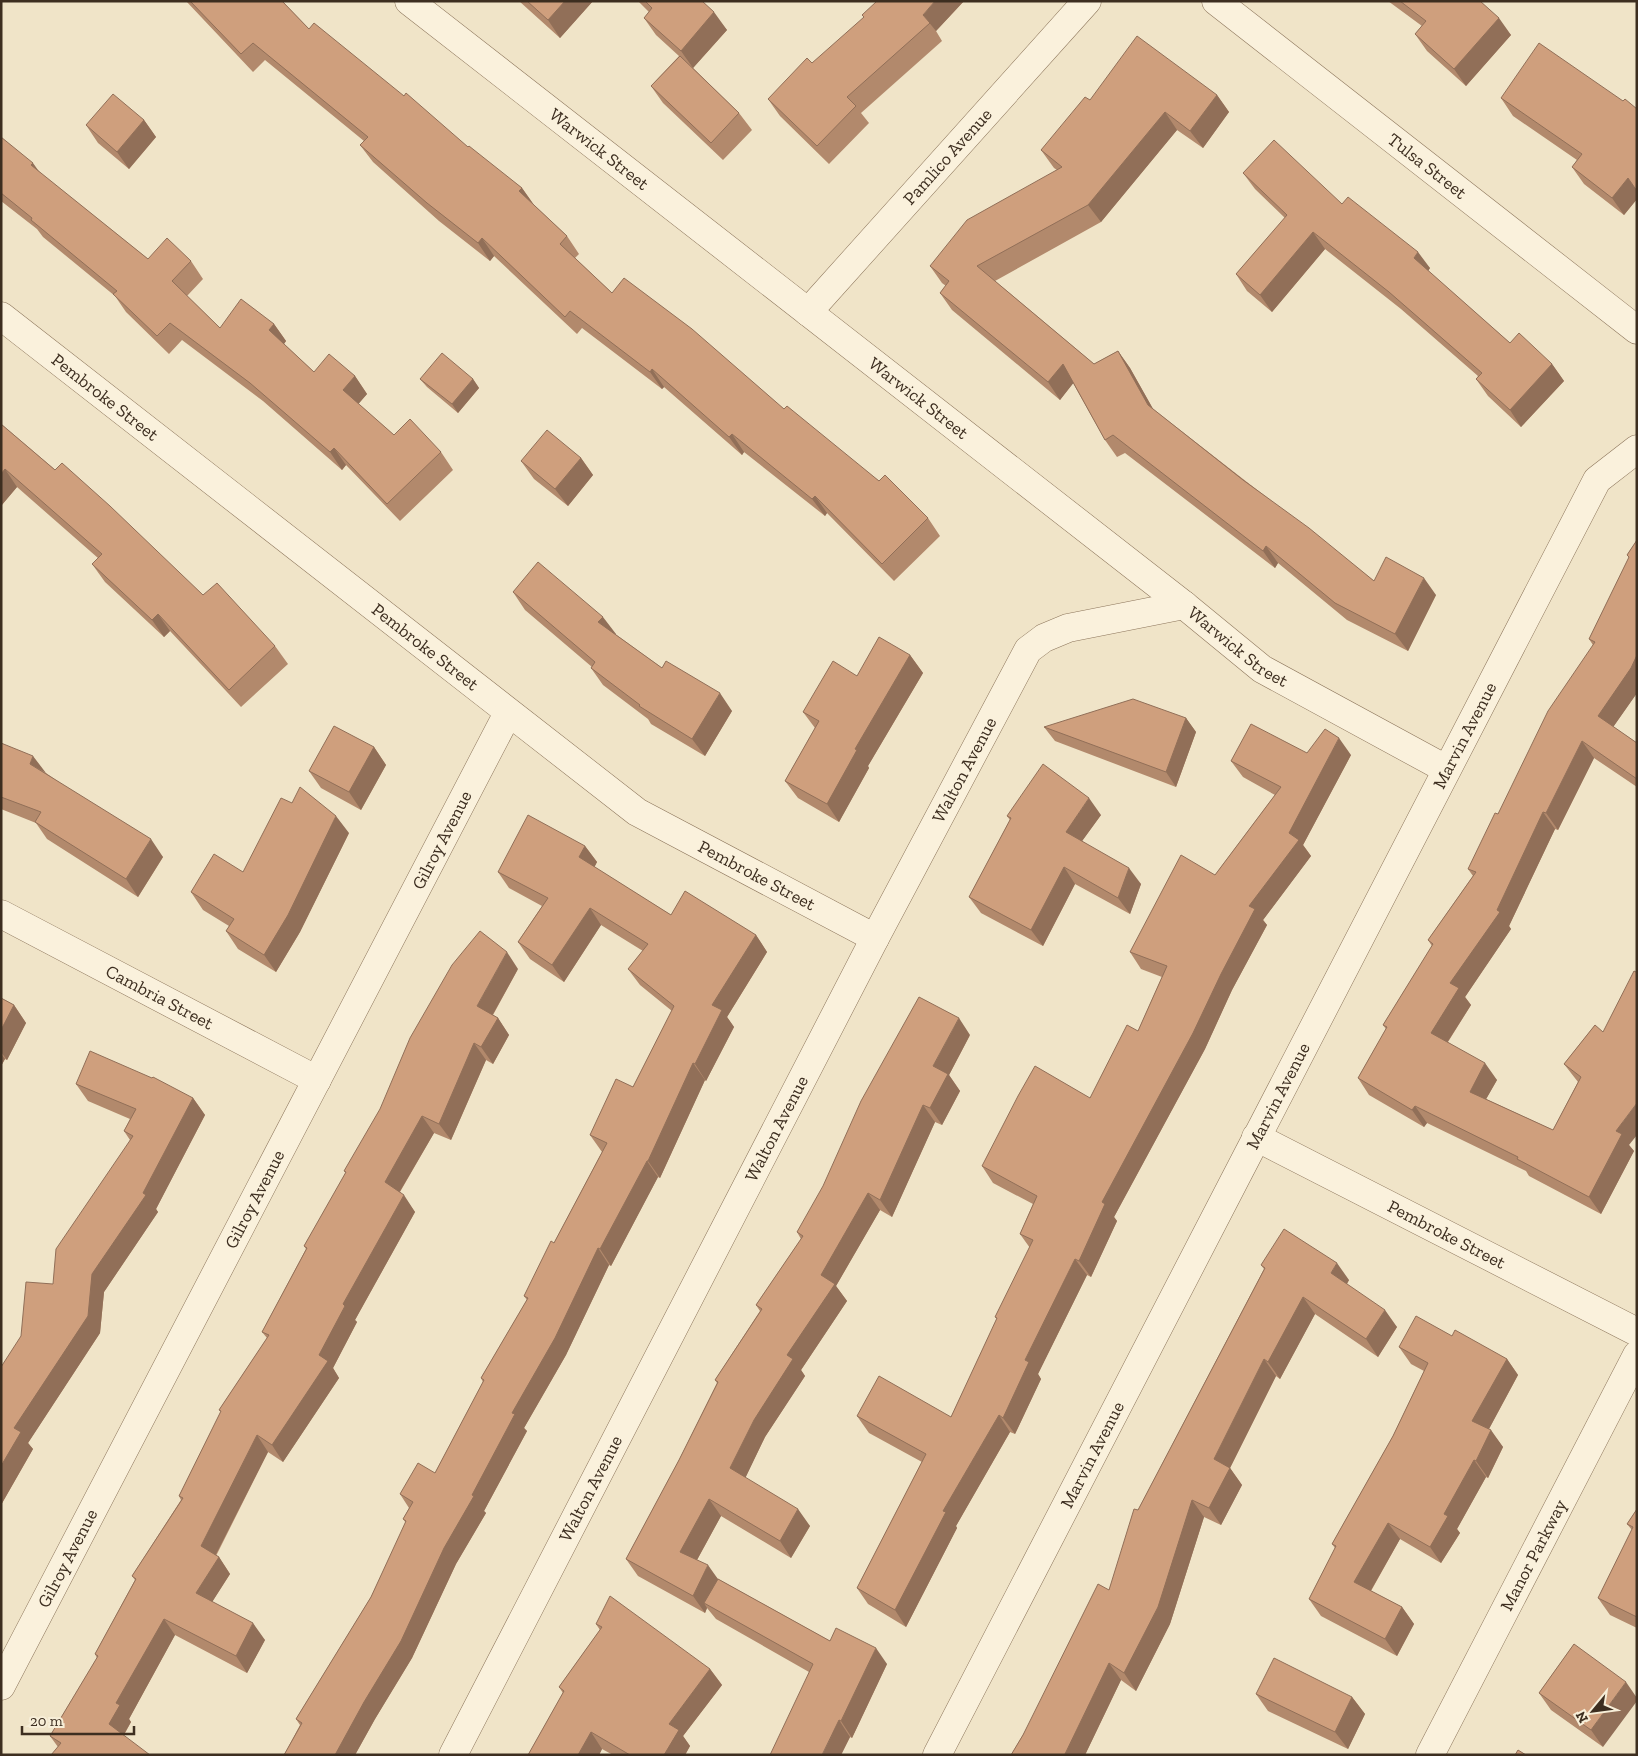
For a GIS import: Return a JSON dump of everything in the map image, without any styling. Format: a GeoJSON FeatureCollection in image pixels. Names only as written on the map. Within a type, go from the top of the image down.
{"type":"FeatureCollection","features":[{"type":"Feature","properties":{"kind":"street","name":"Pamlico Avenue"},"geometry":{"type":"LineString","coordinates":[[808,312],[1087,1]]}},
{"type":"Feature","properties":{"kind":"street","name":"Tulsa Street"},"geometry":{"type":"LineString","coordinates":[[1216,1],[1637,330]]}},
{"type":"Feature","properties":{"kind":"street","name":"Warwick Street"},"geometry":{"type":"LineString","coordinates":[[413,2],[1184,605],[1262,669],[1446,769]]}},
{"type":"Feature","properties":{"kind":"street","name":"Pembroke Street"},"geometry":{"type":"LineString","coordinates":[[1,316],[637,812],[875,938]]}},
{"type":"Feature","properties":{"kind":"street","name":"Marvin Avenue"},"geometry":{"type":"LineString","coordinates":[[937,1755],[1597,480],[1637,449]]}},
{"type":"Feature","properties":{"kind":"street","name":"Walton Avenue"},"geometry":{"type":"LineString","coordinates":[[453,1755],[875,938],[1028,650],[1044,638],[1068,628],[1184,605]]}},
{"type":"Feature","properties":{"kind":"street","name":"Gilroy Avenue"},"geometry":{"type":"LineString","coordinates":[[1,1686],[508,713]]}},
{"type":"Feature","properties":{"kind":"street","name":"Cambria Street"},"geometry":{"type":"LineString","coordinates":[[1,914],[317,1080]]}},
{"type":"Feature","properties":{"kind":"street","name":"Pembroke Street"},"geometry":{"type":"LineString","coordinates":[[1256,1137],[1637,1332]]}},
{"type":"Feature","properties":{"kind":"street","name":"Manor Parkway"},"geometry":{"type":"LineString","coordinates":[[1430,1755],[1637,1355]]}},
{"type":"Feature","properties":{"kind":"building"},"geometry":{"type":"Polygon","coordinates":[[[190,1],[282,1],[309,29],[314,23],[404,96],[406,93],[468,147],[522,188],[519,191],[567,236],[560,244],[612,293],[624,278],[692,329],[784,409],[787,406],[879,481],[885,475],[928,518],[882,564],[815,496],[812,499],[732,434],[729,437],[652,369],[650,372],[570,311],[565,317],[482,238],[478,243],[427,203],[360,145],[368,137],[253,43],[241,54],[190,1]]]}},
{"type":"Feature","properties":{"kind":"building"},"geometry":{"type":"Polygon","coordinates":[[[527,1],[565,1],[548,20],[527,1]]]}},
{"type":"Feature","properties":{"kind":"building"},"geometry":{"type":"Polygon","coordinates":[[[645,1],[702,1],[714,12],[681,51],[644,18],[652,8],[645,1]]]}},
{"type":"Feature","properties":{"kind":"building"},"geometry":{"type":"Polygon","coordinates":[[[877,1],[935,1],[923,15],[930,23],[847,97],[856,106],[817,146],[768,99],[807,58],[812,63],[864,17],[862,15],[877,1]]]}},
{"type":"Feature","properties":{"kind":"building"},"geometry":{"type":"Polygon","coordinates":[[[1400,1],[1480,1],[1499,18],[1454,69],[1415,34],[1426,21],[1400,1]]]}},
{"type":"Feature","properties":{"kind":"building"},"geometry":{"type":"Polygon","coordinates":[[[1137,36],[1217,95],[1190,131],[1165,112],[1088,205],[977,266],[1094,364],[1118,351],[1148,405],[1243,480],[1309,528],[1374,581],[1386,557],[1424,578],[1395,634],[1335,603],[1266,546],[1263,551],[1113,435],[1105,440],[1063,364],[1048,382],[940,293],[949,281],[930,266],[967,220],[1062,167],[1041,150],[1085,97],[1090,100],[1137,36]]]}},
{"type":"Feature","properties":{"kind":"building"},"geometry":{"type":"Polygon","coordinates":[[[1539,43],[1623,101],[1625,99],[1637,109],[1637,191],[1628,178],[1612,198],[1572,167],[1582,154],[1501,98],[1539,43]]]}},
{"type":"Feature","properties":{"kind":"building"},"geometry":{"type":"Polygon","coordinates":[[[680,56],[739,113],[711,143],[651,86],[680,56]]]}},
{"type":"Feature","properties":{"kind":"building"},"geometry":{"type":"Polygon","coordinates":[[[113,94],[144,120],[117,152],[86,125],[113,94]]]}},
{"type":"Feature","properties":{"kind":"building"},"geometry":{"type":"Polygon","coordinates":[[[1,137],[33,163],[31,165],[148,259],[167,238],[191,261],[172,281],[220,328],[241,299],[274,324],[269,330],[314,372],[329,354],[355,376],[343,390],[394,435],[410,419],[441,452],[387,504],[334,448],[330,452],[250,383],[170,323],[157,336],[113,294],[117,291],[1,193],[1,137]]]}},
{"type":"Feature","properties":{"kind":"building"},"geometry":{"type":"Polygon","coordinates":[[[1274,140],[1342,204],[1348,197],[1418,252],[1414,258],[1510,343],[1519,333],[1552,364],[1510,410],[1476,379],[1482,373],[1389,292],[1313,232],[1260,295],[1236,274],[1287,215],[1243,173],[1274,140]]]}},
{"type":"Feature","properties":{"kind":"building"},"geometry":{"type":"Polygon","coordinates":[[[442,353],[473,379],[452,404],[420,379],[442,353]]]}},
{"type":"Feature","properties":{"kind":"building"},"geometry":{"type":"Polygon","coordinates":[[[1,424],[55,470],[62,463],[203,595],[217,583],[275,646],[229,690],[158,614],[152,620],[92,564],[102,554],[5,469],[1,474],[1,424]]]}},
{"type":"Feature","properties":{"kind":"building"},"geometry":{"type":"Polygon","coordinates":[[[547,430],[581,458],[555,489],[521,461],[547,430]]]}},
{"type":"Feature","properties":{"kind":"building"},"geometry":{"type":"Polygon","coordinates":[[[1637,540],[1637,655],[1631,668],[1598,716],[1637,743],[1637,779],[1582,741],[1546,813],[1543,812],[1497,910],[1500,912],[1450,983],[1459,988],[1431,1033],[1485,1063],[1470,1092],[1553,1130],[1581,1077],[1564,1064],[1595,1025],[1603,1032],[1634,971],[1637,971],[1637,1103],[1616,1131],[1622,1134],[1589,1197],[1517,1159],[1518,1157],[1415,1106],[1412,1110],[1358,1078],[1387,1027],[1383,1025],[1433,944],[1428,940],[1476,872],[1468,869],[1495,813],[1498,814],[1548,711],[1595,642],[1589,639],[1629,557],[1627,555],[1637,540]]]}},
{"type":"Feature","properties":{"kind":"building"},"geometry":{"type":"Polygon","coordinates":[[[538,562],[603,617],[598,622],[662,668],[666,661],[720,693],[692,739],[639,706],[591,668],[595,662],[513,592],[538,562]]]}},
{"type":"Feature","properties":{"kind":"building"},"geometry":{"type":"Polygon","coordinates":[[[879,637],[910,655],[855,749],[857,750],[827,804],[785,781],[819,721],[803,712],[833,661],[857,676],[879,637]]]}},
{"type":"Feature","properties":{"kind":"building"},"geometry":{"type":"Polygon","coordinates":[[[1133,699],[1186,718],[1166,772],[1044,727],[1133,699]]]}},
{"type":"Feature","properties":{"kind":"building"},"geometry":{"type":"Polygon","coordinates":[[[1251,724],[1307,753],[1325,729],[1339,738],[1289,833],[1299,840],[1249,906],[1255,909],[1193,1033],[1102,1202],[1105,1204],[1079,1261],[1075,1259],[1025,1360],[1029,1362],[1003,1418],[999,1415],[943,1511],[946,1512],[895,1610],[857,1588],[926,1454],[857,1416],[879,1376],[951,1417],[997,1318],[995,1317],[1033,1240],[1020,1234],[1037,1196],[982,1166],[1035,1066],[1090,1098],[1127,1025],[1138,1031],[1167,966],[1130,952],[1181,855],[1215,875],[1281,787],[1231,761],[1251,724]]]}},
{"type":"Feature","properties":{"kind":"building"},"geometry":{"type":"Polygon","coordinates":[[[334,726],[374,747],[349,792],[309,771],[334,726]]]}},
{"type":"Feature","properties":{"kind":"building"},"geometry":{"type":"Polygon","coordinates":[[[1,743],[33,756],[30,764],[151,839],[126,879],[35,822],[41,812],[1,797],[1,743]]]}},
{"type":"Feature","properties":{"kind":"building"},"geometry":{"type":"Polygon","coordinates":[[[1043,764],[1089,798],[1066,832],[1129,868],[1118,898],[1064,867],[1031,930],[969,897],[1011,818],[1007,816],[1043,764]]]}},
{"type":"Feature","properties":{"kind":"building"},"geometry":{"type":"Polygon","coordinates":[[[300,787],[336,816],[288,915],[264,955],[226,931],[234,919],[191,892],[214,854],[243,872],[281,798],[292,803],[300,787]]]}},
{"type":"Feature","properties":{"kind":"building"},"geometry":{"type":"Polygon","coordinates":[[[528,815],[585,846],[579,857],[671,915],[685,891],[756,935],[712,1005],[722,1010],[695,1064],[693,1063],[648,1161],[600,1249],[598,1248],[555,1338],[512,1413],[515,1414],[472,1495],[474,1496],[444,1548],[401,1641],[335,1755],[284,1755],[302,1723],[296,1719],[371,1597],[406,1521],[403,1519],[413,1502],[400,1494],[418,1463],[435,1473],[484,1380],[481,1378],[528,1298],[524,1296],[551,1241],[554,1243],[607,1143],[590,1135],[616,1079],[633,1087],[674,1006],[628,969],[648,944],[590,908],[552,965],[518,942],[548,898],[498,872],[528,815]]]}},
{"type":"Feature","properties":{"kind":"building"},"geometry":{"type":"Polygon","coordinates":[[[480,931],[507,952],[477,1006],[498,1018],[481,1047],[474,1043],[439,1124],[422,1116],[385,1182],[404,1195],[343,1304],[345,1306],[319,1355],[328,1361],[272,1445],[257,1435],[201,1546],[219,1557],[196,1593],[253,1623],[236,1656],[164,1619],[116,1703],[120,1705],[109,1724],[150,1755],[51,1755],[61,1743],[50,1736],[98,1656],[95,1654],[136,1579],[132,1576],[183,1498],[179,1496],[221,1411],[219,1410],[269,1335],[262,1332],[307,1248],[304,1246],[380,1109],[410,1038],[452,965],[480,931]]]}},
{"type":"Feature","properties":{"kind":"building"},"geometry":{"type":"Polygon","coordinates":[[[919,997],[959,1018],[933,1066],[948,1074],[930,1108],[923,1105],[880,1200],[868,1193],[821,1275],[835,1284],[787,1355],[793,1359],[754,1420],[730,1468],[798,1509],[780,1541],[709,1499],[680,1552],[708,1565],[693,1596],[626,1559],[718,1382],[715,1380],[762,1309],[756,1305],[803,1236],[797,1232],[823,1186],[861,1101],[919,997]]]}},
{"type":"Feature","properties":{"kind":"building"},"geometry":{"type":"Polygon","coordinates":[[[1,998],[14,1005],[1,1030],[1,998]]]}},
{"type":"Feature","properties":{"kind":"building"},"geometry":{"type":"Polygon","coordinates":[[[90,1051],[153,1077],[193,1098],[143,1193],[146,1195],[92,1274],[88,1316],[14,1428],[21,1432],[1,1466],[1,1367],[21,1336],[26,1282],[53,1284],[56,1249],[133,1136],[124,1131],[136,1109],[76,1084],[90,1051]]]}},
{"type":"Feature","properties":{"kind":"building"},"geometry":{"type":"Polygon","coordinates":[[[1284,1229],[1337,1263],[1331,1273],[1385,1310],[1366,1339],[1303,1297],[1268,1362],[1264,1359],[1214,1459],[1230,1468],[1209,1508],[1192,1500],[1158,1607],[1124,1673],[1109,1663],[1065,1754],[1067,1755],[1011,1755],[1023,1735],[1098,1584],[1109,1590],[1134,1509],[1138,1510],[1265,1268],[1261,1265],[1284,1229]]]}},
{"type":"Feature","properties":{"kind":"building"},"geometry":{"type":"Polygon","coordinates":[[[1416,1316],[1452,1336],[1455,1330],[1507,1359],[1472,1421],[1491,1430],[1476,1461],[1474,1460],[1444,1514],[1448,1516],[1430,1547],[1388,1523],[1354,1582],[1402,1607],[1385,1639],[1309,1599],[1336,1546],[1332,1544],[1393,1436],[1428,1363],[1399,1347],[1416,1316]]]}},
{"type":"Feature","properties":{"kind":"building"},"geometry":{"type":"Polygon","coordinates":[[[1637,1509],[1637,1617],[1598,1598],[1633,1527],[1627,1524],[1637,1509]]]}},
{"type":"Feature","properties":{"kind":"building"},"geometry":{"type":"Polygon","coordinates":[[[718,1579],[830,1641],[836,1628],[876,1648],[841,1721],[839,1720],[822,1755],[770,1755],[813,1664],[704,1603],[718,1579]]]}},
{"type":"Feature","properties":{"kind":"building"},"geometry":{"type":"Polygon","coordinates":[[[610,1596],[710,1669],[669,1724],[679,1730],[664,1755],[630,1755],[591,1732],[578,1755],[528,1755],[564,1691],[559,1687],[602,1627],[596,1624],[610,1596]]]}},
{"type":"Feature","properties":{"kind":"building"},"geometry":{"type":"Polygon","coordinates":[[[1574,1644],[1626,1682],[1591,1730],[1539,1693],[1574,1644]]]}},
{"type":"Feature","properties":{"kind":"building"},"geometry":{"type":"Polygon","coordinates":[[[1274,1658],[1352,1697],[1335,1732],[1256,1694],[1274,1658]]]}},
{"type":"Feature","properties":{"kind":"building"},"geometry":{"type":"Polygon","coordinates":[[[1518,1750],[1526,1755],[1515,1755],[1518,1750]]]}}]}
